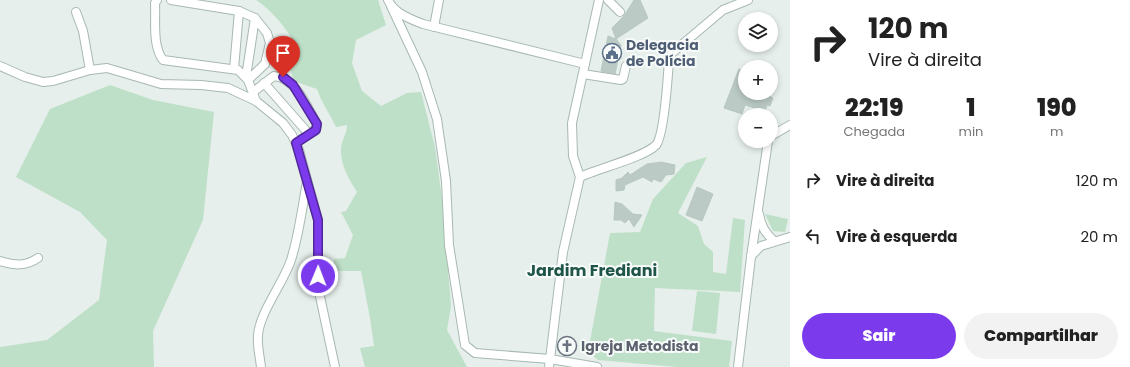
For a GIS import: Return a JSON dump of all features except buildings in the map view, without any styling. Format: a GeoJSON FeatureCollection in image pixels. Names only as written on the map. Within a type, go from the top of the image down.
{"type":"FeatureCollection","features":[{"type":"Feature","properties":{"kind":"street"},"geometry":{"type":"LineString","coordinates":[[157,0],[155,3],[158,55],[163,60],[234,69],[241,72],[247,78],[256,101]]}},
{"type":"Feature","properties":{"kind":"street"},"geometry":{"type":"LineString","coordinates":[[171,0],[239,11],[255,18],[267,33],[270,43],[265,64],[247,78]]}},
{"type":"Feature","properties":{"kind":"street"},"geometry":{"type":"LineString","coordinates":[[434,27],[439,0]]}},
{"type":"Feature","properties":{"kind":"street"},"geometry":{"type":"LineString","coordinates":[[549,363],[563,252],[580,177],[573,156],[572,123],[599,0]]}},
{"type":"Feature","properties":{"kind":"street"},"geometry":{"type":"LineString","coordinates":[[608,0],[620,12]]}},
{"type":"Feature","properties":{"kind":"street"},"geometry":{"type":"LineString","coordinates":[[580,177],[644,153],[656,145],[661,132],[672,53],[723,10],[748,0]]}},
{"type":"Feature","properties":{"kind":"street"},"geometry":{"type":"LineString","coordinates":[[389,3],[406,17],[434,27],[586,64]]}},
{"type":"Feature","properties":{"kind":"street"},"geometry":{"type":"LineString","coordinates":[[389,3],[422,72],[437,119],[446,181],[449,245],[465,345],[475,353],[549,363],[597,367]]}},
{"type":"Feature","properties":{"kind":"street"},"geometry":{"type":"LineString","coordinates":[[234,69],[239,11]]}},
{"type":"Feature","properties":{"kind":"street"},"geometry":{"type":"LineString","coordinates":[[76,12],[83,31],[90,70]]}},
{"type":"Feature","properties":{"kind":"street"},"geometry":{"type":"LineString","coordinates":[[247,78],[255,18]]}},
{"type":"Feature","properties":{"kind":"street"},"geometry":{"type":"LineString","coordinates":[[0,66],[24,77],[43,82],[63,79],[99,68],[116,70],[161,84],[201,85],[228,88],[256,101],[284,123],[296,143],[318,220],[318,287],[336,367]]}},
{"type":"Feature","properties":{"kind":"street"},"geometry":{"type":"LineString","coordinates":[[583,74],[621,80],[623,79],[626,66]]}},
{"type":"Feature","properties":{"kind":"street"},"geometry":{"type":"LineString","coordinates":[[253,92],[274,76],[283,77],[293,85],[317,124],[316,130],[296,143]]}},
{"type":"Feature","properties":{"kind":"street"},"geometry":{"type":"LineString","coordinates":[[264,83],[309,134]]}},
{"type":"Feature","properties":{"kind":"street"},"geometry":{"type":"LineString","coordinates":[[778,132],[790,125]]}},
{"type":"Feature","properties":{"kind":"street"},"geometry":{"type":"LineString","coordinates":[[738,367],[751,257],[767,148]]}},
{"type":"Feature","properties":{"kind":"street"},"geometry":{"type":"LineString","coordinates":[[261,367],[258,341],[259,330],[269,304],[282,282],[291,260],[307,181]]}},
{"type":"Feature","properties":{"kind":"street"},"geometry":{"type":"LineString","coordinates":[[758,207],[760,224],[767,235],[774,241]]}},
{"type":"Feature","properties":{"kind":"street"},"geometry":{"type":"LineString","coordinates":[[751,257],[756,250],[774,241],[790,237]]}},
{"type":"Feature","properties":{"kind":"street"},"geometry":{"type":"LineString","coordinates":[[0,261],[30,264],[38,258]]}},
{"type":"Feature","properties":{"kind":"green space"},"geometry":{"type":"Polygon","coordinates":[[[256,0],[378,0],[386,25],[356,40],[352,63],[362,91],[381,106],[407,93],[421,92],[435,147],[443,206],[451,306],[447,330],[467,367],[365,367],[360,348],[374,346],[361,271],[333,271],[334,259],[345,258],[353,235],[341,212],[346,211],[357,192],[346,172],[341,155],[341,146],[347,125],[336,127],[317,89],[293,81],[290,65],[296,54],[292,40],[268,9],[256,0]]]}},
{"type":"Feature","properties":{"kind":"green space"},"geometry":{"type":"Polygon","coordinates":[[[110,85],[153,100],[214,112],[203,220],[153,331],[154,367],[0,367],[0,347],[47,340],[99,300],[107,240],[80,212],[16,177],[50,109],[110,85]]]}},
{"type":"Feature","properties":{"kind":"green space"},"geometry":{"type":"Polygon","coordinates":[[[707,157],[678,213],[698,226],[704,244],[713,252],[713,272],[726,274],[733,218],[745,220],[740,292],[655,288],[654,331],[732,341],[729,367],[677,367],[598,360],[588,352],[610,233],[640,232],[653,199],[686,163],[707,157]]]}},
{"type":"Feature","properties":{"kind":"green space"},"geometry":{"type":"Polygon","coordinates":[[[765,214],[788,219],[785,232],[773,231],[765,214]]]}},
{"type":"Feature","properties":{"kind":"green space"},"geometry":{"type":"Polygon","coordinates":[[[697,291],[720,293],[716,334],[692,331],[697,291]]]}},
{"type":"Feature","properties":{"kind":"place","name":"Delegacia de Polícia"},"geometry":{"type":"Point","coordinates":[612,53]}},
{"type":"Feature","properties":{"kind":"place","name":"Igreja Metodista"},"geometry":{"type":"Point","coordinates":[567,346]}},
{"type":"Feature","properties":{"kind":"district","name":"Jardim Frediani"},"geometry":{"type":"Point","coordinates":[592,270]}},
{"type":"Feature","properties":{"kind":"route"},"geometry":{"type":"LineString","coordinates":[[283,77],[293,85],[317,124],[316,130],[296,143],[318,220],[318,276]]}}]}
